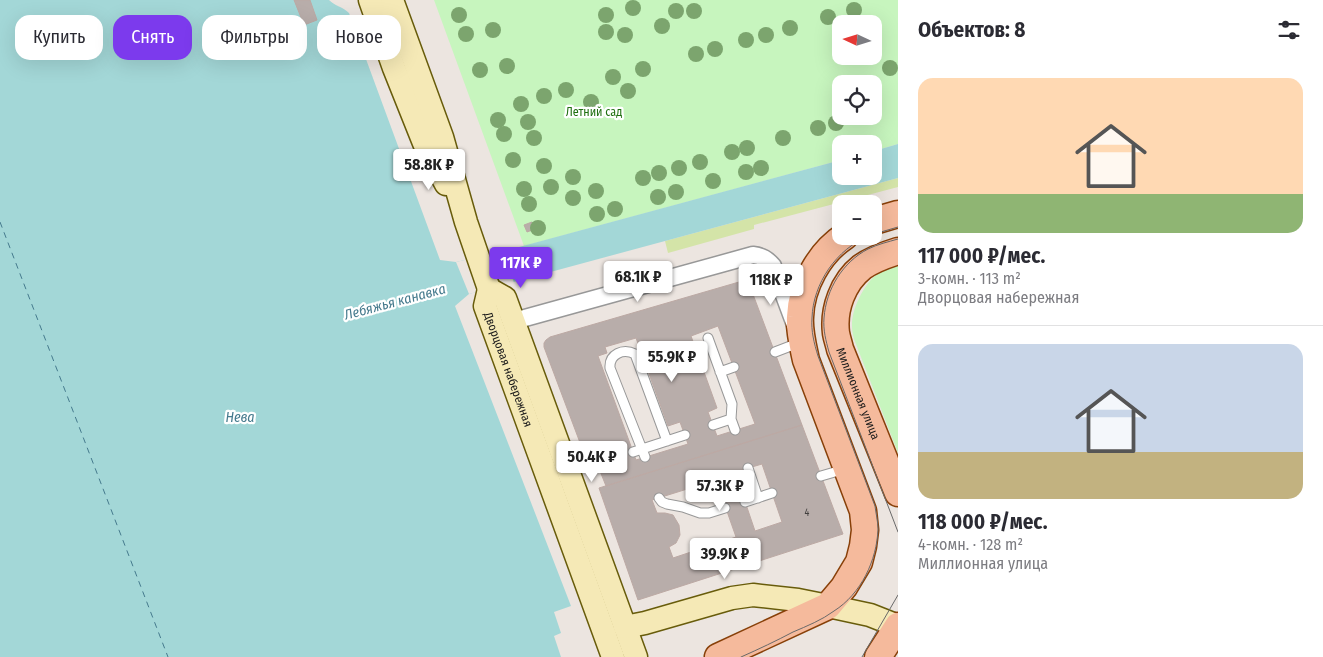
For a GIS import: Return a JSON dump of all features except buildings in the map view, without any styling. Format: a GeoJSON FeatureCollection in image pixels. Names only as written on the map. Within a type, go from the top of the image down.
{"type":"FeatureCollection","features":[{"type":"Feature","properties":{"kind":"main road"},"geometry":{"type":"LineString","coordinates":[[370,0],[394,68],[424,143],[466,222]]}},
{"type":"Feature","properties":{"kind":"main road"},"geometry":{"type":"LineString","coordinates":[[392,0],[442,137],[466,222],[490,289]]}},
{"type":"Feature","properties":{"kind":"main road"},"geometry":{"type":"LineString","coordinates":[[882,219],[898,214]]}},
{"type":"Feature","properties":{"kind":"main road"},"geometry":{"type":"LineString","coordinates":[[718,657],[828,606],[844,587],[859,562],[865,530],[864,511],[806,360],[800,317],[803,295],[811,274],[834,245]]}},
{"type":"Feature","properties":{"kind":"main road","name":"Миллионная улица"},"geometry":{"type":"LineString","coordinates":[[898,251],[874,259],[851,278],[843,290],[838,304],[836,319],[836,334],[840,349],[898,493]]}},
{"type":"Feature","properties":{"kind":"main road","name":"Дворцовая набережная"},"geometry":{"type":"LineString","coordinates":[[613,657],[485,306],[490,289],[505,298],[636,657]]}},
{"type":"Feature","properties":{"kind":"main road"},"geometry":{"type":"LineString","coordinates":[[625,627],[732,598],[753,595],[798,600],[870,615],[898,626],[878,657]]}},
{"type":"Feature","properties":{"kind":"street"},"geometry":{"type":"LineString","coordinates":[[514,321],[753,254],[768,260],[773,266],[802,342]]}},
{"type":"Feature","properties":{"kind":"lane"},"geometry":{"type":"LineString","coordinates":[[708,338],[732,404],[731,420],[735,430]]}},
{"type":"Feature","properties":{"kind":"lane"},"geometry":{"type":"LineString","coordinates":[[775,352],[802,342]]}},
{"type":"Feature","properties":{"kind":"lane"},"geometry":{"type":"LineString","coordinates":[[667,441],[635,354],[630,351],[615,355],[611,358],[610,368],[640,452],[685,435]]}},
{"type":"Feature","properties":{"kind":"lane"},"geometry":{"type":"LineString","coordinates":[[720,372],[734,367]]}},
{"type":"Feature","properties":{"kind":"lane"},"geometry":{"type":"LineString","coordinates":[[713,425],[731,420]]}},
{"type":"Feature","properties":{"kind":"lane"},"geometry":{"type":"LineString","coordinates":[[748,468],[758,498]]}},
{"type":"Feature","properties":{"kind":"lane"},"geometry":{"type":"LineString","coordinates":[[821,476],[848,468]]}},
{"type":"Feature","properties":{"kind":"lane"},"geometry":{"type":"LineString","coordinates":[[745,502],[772,493]]}},
{"type":"Feature","properties":{"kind":"lane"},"geometry":{"type":"LineString","coordinates":[[659,498],[667,504],[683,506],[700,513],[709,513],[726,508]]}},
{"type":"Feature","properties":{"kind":"green space","name":"Летний сад"},"geometry":{"type":"Polygon","coordinates":[[[434,0],[898,0],[898,144],[882,149],[882,135],[832,135],[832,162],[524,246],[434,0]]]}},
{"type":"Feature","properties":{"kind":"green space"},"geometry":{"type":"Polygon","coordinates":[[[898,178],[898,187],[868,195],[835,195],[872,185],[882,185],[882,182],[898,178]]]}},
{"type":"Feature","properties":{"kind":"green space"},"geometry":{"type":"Polygon","coordinates":[[[832,196],[832,204],[754,225],[754,229],[668,253],[665,241],[832,196]]]}},
{"type":"Feature","properties":{"kind":"green space"},"geometry":{"type":"Polygon","coordinates":[[[898,264],[898,453],[854,339],[852,319],[865,287],[877,274],[898,264]]]}},
{"type":"Feature","properties":{"kind":"water","name":"Нева"},"geometry":{"type":"Polygon","coordinates":[[[0,0],[329,0],[350,15],[317,15],[317,60],[366,60],[440,260],[456,262],[504,251],[832,162],[832,185],[872,185],[469,294],[455,306],[571,606],[554,612],[561,633],[554,636],[561,657],[0,657],[0,0]]]}},
{"type":"Feature","properties":{"kind":"water","name":"Нева"},"geometry":{"type":"Polygon","coordinates":[[[898,144],[898,178],[882,182],[882,149],[898,144]]]}},
{"type":"Feature","properties":{"kind":"pier"},"geometry":{"type":"Polygon","coordinates":[[[504,251],[514,283],[469,294],[456,262],[504,251]]]}},
{"type":"Feature","properties":{"kind":"ferry route"},"geometry":{"type":"LineString","coordinates":[[0,222],[168,657]]}},
{"type":"Feature","properties":{"kind":"tram line"},"geometry":{"type":"LineString","coordinates":[[882,232],[898,227]]}},
{"type":"Feature","properties":{"kind":"tram line"},"geometry":{"type":"LineString","coordinates":[[898,239],[868,249],[851,261],[832,287],[825,307],[824,322],[829,352],[898,532]]}},
{"type":"Feature","properties":{"kind":"tram line"},"geometry":{"type":"LineString","coordinates":[[741,657],[819,620],[844,604],[860,586],[871,564],[878,529],[875,506],[818,356],[813,337],[812,323],[813,305],[828,269],[853,245]]}},
{"type":"Feature","properties":{"kind":"tram line"},"geometry":{"type":"LineString","coordinates":[[862,657],[898,595]]}},
{"type":"Feature","properties":{"kind":"water label","name":"Лебяжья канавка"},"geometry":{"type":"Point","coordinates":[395,302]}}]}
